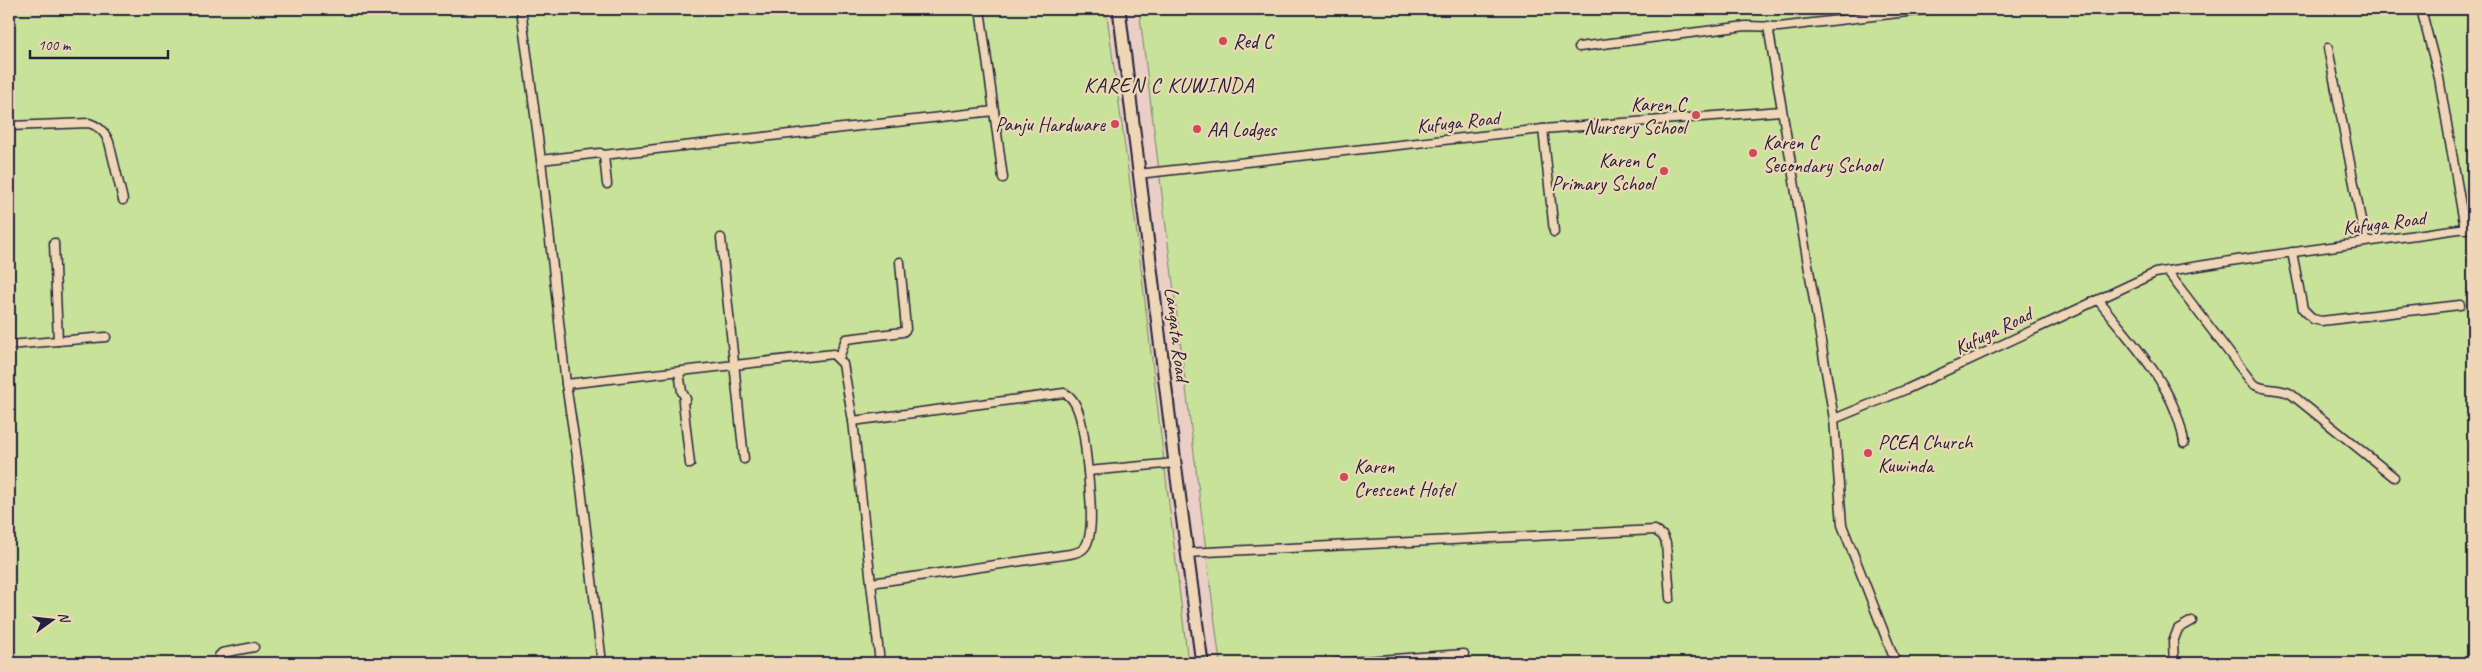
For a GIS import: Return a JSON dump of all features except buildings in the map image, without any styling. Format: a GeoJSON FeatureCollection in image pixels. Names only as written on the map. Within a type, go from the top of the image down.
{"type":"FeatureCollection","features":[{"type":"Feature","properties":{"kind":"main road","name":"Langata Road"},"geometry":{"type":"LineString","coordinates":[[1119,9],[1174,463],[1202,663]]}},
{"type":"Feature","properties":{"kind":"street"},"geometry":{"type":"LineString","coordinates":[[521,9],[602,663]]}},
{"type":"Feature","properties":{"kind":"street"},"geometry":{"type":"LineString","coordinates":[[980,9],[1003,178]]}},
{"type":"Feature","properties":{"kind":"street"},"geometry":{"type":"LineString","coordinates":[[1579,47],[1746,26],[1779,27],[1933,9]]}},
{"type":"Feature","properties":{"kind":"street"},"geometry":{"type":"LineString","coordinates":[[2421,9],[2439,78],[2465,229]]}},
{"type":"Feature","properties":{"kind":"street"},"geometry":{"type":"LineString","coordinates":[[1768,26],[1834,419],[1842,525],[1896,663]]}},
{"type":"Feature","properties":{"kind":"street"},"geometry":{"type":"LineString","coordinates":[[2328,48],[2365,241]]}},
{"type":"Feature","properties":{"kind":"street"},"geometry":{"type":"LineString","coordinates":[[541,160],[600,153],[603,155],[994,111]]}},
{"type":"Feature","properties":{"kind":"street","name":"Kufuga Road"},"geometry":{"type":"LineString","coordinates":[[1138,174],[1543,129],[1781,111]]}},
{"type":"Feature","properties":{"kind":"street"},"geometry":{"type":"LineString","coordinates":[[9,126],[96,125],[107,136],[123,200]]}},
{"type":"Feature","properties":{"kind":"street"},"geometry":{"type":"LineString","coordinates":[[1543,129],[1554,232]]}},
{"type":"Feature","properties":{"kind":"street"},"geometry":{"type":"LineString","coordinates":[[603,155],[607,184]]}},
{"type":"Feature","properties":{"kind":"street","name":"Kufuga Road"},"geometry":{"type":"LineString","coordinates":[[1834,419],[1907,389],[2155,273],[2365,241],[2473,228]]}},
{"type":"Feature","properties":{"kind":"street"},"geometry":{"type":"LineString","coordinates":[[721,238],[744,458]]}},
{"type":"Feature","properties":{"kind":"street"},"geometry":{"type":"LineString","coordinates":[[54,243],[58,341]]}},
{"type":"Feature","properties":{"kind":"street"},"geometry":{"type":"LineString","coordinates":[[2292,252],[2303,308],[2313,319],[2322,321],[2460,305]]}},
{"type":"Feature","properties":{"kind":"street"},"geometry":{"type":"LineString","coordinates":[[839,358],[846,339],[902,332],[906,329],[900,262]]}},
{"type":"Feature","properties":{"kind":"street"},"geometry":{"type":"LineString","coordinates":[[2167,271],[2253,384],[2264,389],[2286,391],[2292,394],[2394,477]]}},
{"type":"Feature","properties":{"kind":"street"},"geometry":{"type":"LineString","coordinates":[[2098,300],[2165,387],[2181,422],[2184,443]]}},
{"type":"Feature","properties":{"kind":"street"},"geometry":{"type":"LineString","coordinates":[[9,345],[106,337]]}},
{"type":"Feature","properties":{"kind":"street"},"geometry":{"type":"LineString","coordinates":[[566,384],[828,354],[839,358],[843,364],[853,422],[880,663]]}},
{"type":"Feature","properties":{"kind":"street"},"geometry":{"type":"LineString","coordinates":[[679,372],[686,398],[683,402],[690,464]]}},
{"type":"Feature","properties":{"kind":"street"},"geometry":{"type":"LineString","coordinates":[[853,422],[1064,393],[1072,398],[1078,408],[1088,471],[1091,524],[1088,543],[1082,550],[1070,554],[871,583]]}},
{"type":"Feature","properties":{"kind":"street"},"geometry":{"type":"LineString","coordinates":[[1088,471],[1174,463]]}},
{"type":"Feature","properties":{"kind":"street"},"geometry":{"type":"LineString","coordinates":[[1186,554],[1656,530],[1663,536],[1666,543],[1670,598]]}},
{"type":"Feature","properties":{"kind":"street"},"geometry":{"type":"LineString","coordinates":[[2174,663],[2173,642],[2178,629],[2192,622]]}},
{"type":"Feature","properties":{"kind":"street"},"geometry":{"type":"LineString","coordinates":[[220,663],[219,656],[222,653],[254,647]]}},
{"type":"Feature","properties":{"kind":"street"},"geometry":{"type":"LineString","coordinates":[[1336,663],[1464,654]]}},
{"type":"Feature","properties":{"kind":"green space"},"geometry":{"type":"Polygon","coordinates":[[[9,9],[1106,9],[1137,235],[1188,663],[9,663],[9,9]]]}},
{"type":"Feature","properties":{"kind":"green space"},"geometry":{"type":"Polygon","coordinates":[[[1139,9],[2473,9],[2473,663],[1220,663],[1139,9]]]}},
{"type":"Feature","properties":{"kind":"place","name":"Red C"},"geometry":{"type":"Point","coordinates":[1223,41]}},
{"type":"Feature","properties":{"kind":"place","name":"Karen C Nursery School"},"geometry":{"type":"Point","coordinates":[1696,115]}},
{"type":"Feature","properties":{"kind":"place","name":"Panju Hardware"},"geometry":{"type":"Point","coordinates":[1115,124]}},
{"type":"Feature","properties":{"kind":"place","name":"AA Lodges"},"geometry":{"type":"Point","coordinates":[1197,129]}},
{"type":"Feature","properties":{"kind":"place","name":"Karen C Secondary School"},"geometry":{"type":"Point","coordinates":[1753,153]}},
{"type":"Feature","properties":{"kind":"place","name":"Karen C Primary School"},"geometry":{"type":"Point","coordinates":[1664,171]}},
{"type":"Feature","properties":{"kind":"place","name":"PCEA Church Kuwinda"},"geometry":{"type":"Point","coordinates":[1868,453]}},
{"type":"Feature","properties":{"kind":"place","name":"Karen Crescent Hotel"},"geometry":{"type":"Point","coordinates":[1344,477]}},
{"type":"Feature","properties":{"kind":"district","name":"KAREN C KUWINDA"},"geometry":{"type":"Point","coordinates":[1169,85]}}]}
